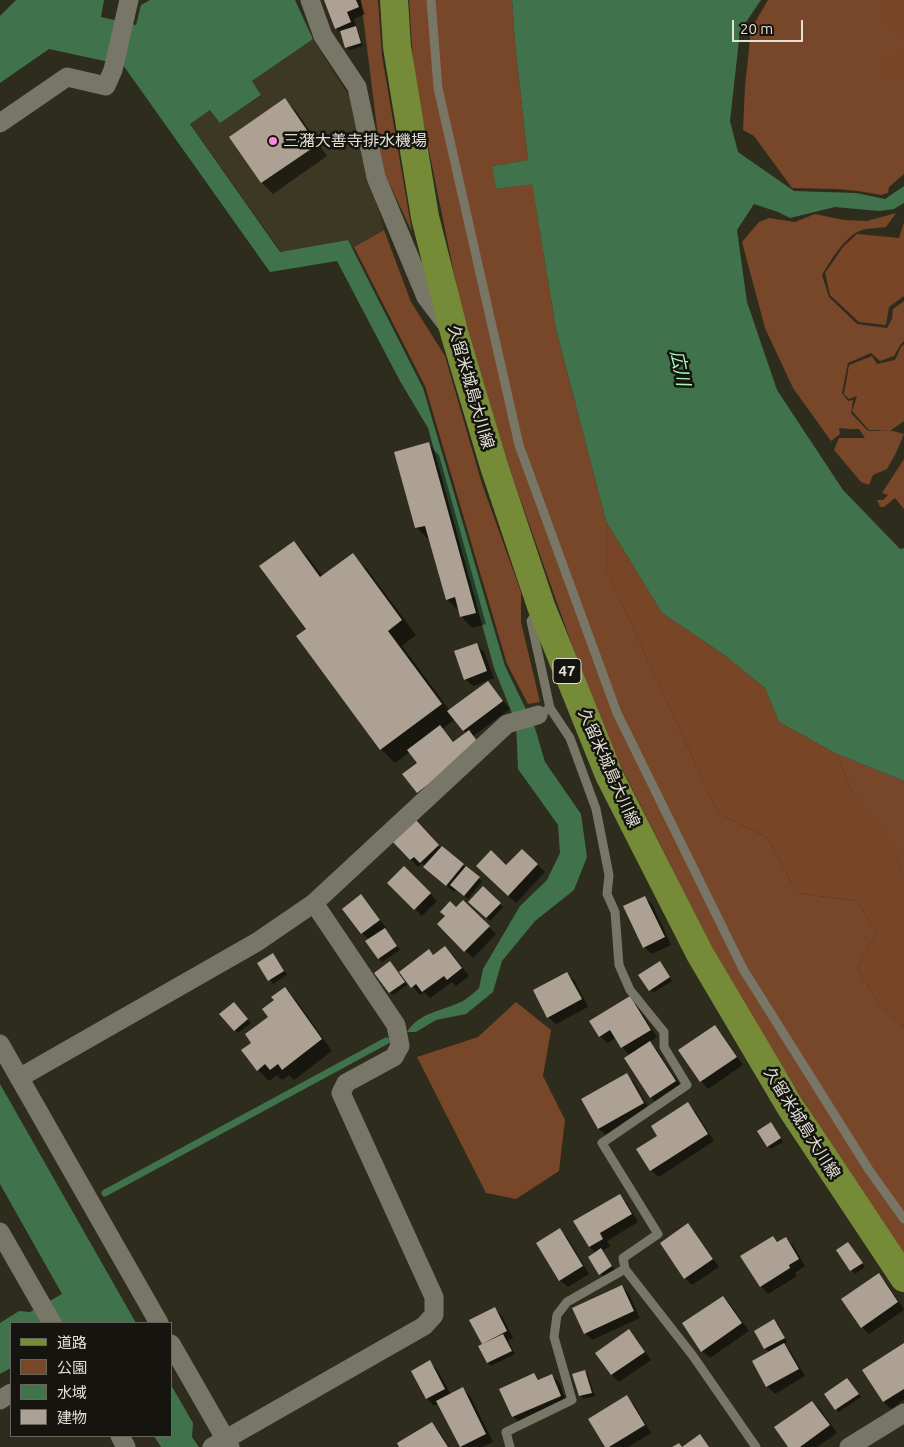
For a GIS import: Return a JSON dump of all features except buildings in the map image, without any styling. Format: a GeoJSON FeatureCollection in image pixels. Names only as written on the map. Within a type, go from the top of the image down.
{"type":"FeatureCollection","features":[{"type":"Feature","properties":{"kind":"main road","name":"久留米城島大川線"},"geometry":{"type":"LineString","coordinates":[[394,0],[397,47],[425,217],[454,332],[494,466],[541,606],[609,775],[700,954],[791,1108],[904,1278]]}},
{"type":"Feature","properties":{"kind":"street"},"geometry":{"type":"LineString","coordinates":[[310,0],[323,36],[357,87],[376,178],[426,296],[454,332]]}},
{"type":"Feature","properties":{"kind":"street"},"geometry":{"type":"LineString","coordinates":[[0,123],[67,77],[106,86],[113,70],[127,8]]}},
{"type":"Feature","properties":{"kind":"street"},"geometry":{"type":"LineString","coordinates":[[19,1078],[257,942],[314,903],[507,724],[544,712]]}},
{"type":"Feature","properties":{"kind":"street"},"geometry":{"type":"LineString","coordinates":[[172,1346],[220,1445],[424,1326],[434,1315],[434,1297],[341,1092],[346,1083],[394,1057],[400,1046],[396,1025],[314,903]]}},
{"type":"Feature","properties":{"kind":"street"},"geometry":{"type":"LineString","coordinates":[[0,1044],[158,1322]]}},
{"type":"Feature","properties":{"kind":"street"},"geometry":{"type":"LineString","coordinates":[[0,1232],[51,1322]]}},
{"type":"Feature","properties":{"kind":"street"},"geometry":{"type":"LineString","coordinates":[[849,1447],[904,1413]]}},
{"type":"Feature","properties":{"kind":"lane"},"geometry":{"type":"LineString","coordinates":[[431,0],[438,88],[519,445],[617,713],[743,969],[869,1170],[904,1219]]}},
{"type":"Feature","properties":{"kind":"lane"},"geometry":{"type":"LineString","coordinates":[[541,606],[531,622],[544,712],[570,738],[596,809],[609,875],[607,894],[615,912],[619,965],[630,990],[664,1032],[664,1047],[687,1085],[602,1143],[658,1234],[623,1258],[625,1269],[693,1356],[756,1447]]}},
{"type":"Feature","properties":{"kind":"lane"},"geometry":{"type":"LineString","coordinates":[[510,1447],[506,1432],[572,1400],[554,1337],[557,1315],[567,1302],[625,1269]]}},
{"type":"Feature","properties":{"kind":"shaded area"},"geometry":{"type":"Polygon","coordinates":[[[886,0],[904,0],[904,34],[894,36],[883,23],[886,0]]]}},
{"type":"Feature","properties":{"kind":"shaded area"},"geometry":{"type":"Polygon","coordinates":[[[313,39],[349,96],[384,230],[352,248],[348,240],[281,252],[190,123],[211,109],[220,123],[261,96],[252,81],[313,39]]]}},
{"type":"Feature","properties":{"kind":"shaded area"},"geometry":{"type":"Polygon","coordinates":[[[901,52],[904,55],[904,74],[886,79],[880,74],[877,60],[901,52]]]}},
{"type":"Feature","properties":{"kind":"shaded area"},"geometry":{"type":"Polygon","coordinates":[[[904,222],[904,296],[889,307],[886,325],[859,322],[830,295],[825,273],[843,247],[857,234],[899,238],[904,222]]]}},
{"type":"Feature","properties":{"kind":"shaded area"},"geometry":{"type":"Polygon","coordinates":[[[904,344],[904,421],[890,431],[869,430],[852,411],[857,396],[849,399],[844,394],[849,365],[872,356],[877,364],[895,360],[904,344]]]}},
{"type":"Feature","properties":{"kind":"shaded area"},"geometry":{"type":"Polygon","coordinates":[[[606,521],[662,613],[723,654],[765,688],[779,722],[837,754],[852,792],[894,845],[904,883],[904,1027],[879,1005],[857,968],[877,932],[856,901],[797,893],[767,837],[718,813],[607,571],[606,521]]]}},
{"type":"Feature","properties":{"kind":"green space"},"geometry":{"type":"Polygon","coordinates":[[[361,0],[378,0],[382,56],[412,232],[382,168],[361,0]]]}},
{"type":"Feature","properties":{"kind":"green space"},"geometry":{"type":"Polygon","coordinates":[[[409,0],[512,0],[528,160],[492,166],[497,189],[532,183],[556,329],[606,521],[607,571],[718,813],[767,837],[797,893],[856,901],[877,932],[857,968],[879,1005],[904,1027],[904,1257],[857,1188],[725,973],[601,727],[505,456],[461,308],[414,77],[409,0]]]}},
{"type":"Feature","properties":{"kind":"green space"},"geometry":{"type":"Polygon","coordinates":[[[768,0],[904,0],[904,174],[889,187],[888,193],[881,195],[836,189],[792,188],[754,136],[743,130],[751,29],[768,0]]]}},
{"type":"Feature","properties":{"kind":"green space"},"geometry":{"type":"Polygon","coordinates":[[[896,213],[886,227],[862,230],[850,237],[839,249],[822,275],[829,297],[857,324],[887,328],[892,319],[893,309],[904,301],[904,341],[894,356],[880,361],[871,353],[848,363],[842,393],[848,401],[853,400],[851,413],[868,431],[893,431],[904,434],[887,469],[873,475],[869,485],[861,482],[834,450],[839,438],[865,438],[859,429],[839,428],[840,434],[831,441],[793,388],[765,328],[742,242],[759,222],[769,218],[795,222],[815,214],[844,220],[867,221],[896,213]]]}},
{"type":"Feature","properties":{"kind":"green space"},"geometry":{"type":"Polygon","coordinates":[[[384,230],[411,302],[445,356],[482,484],[521,592],[521,622],[540,702],[528,704],[507,664],[425,386],[354,247],[384,230]]]}},
{"type":"Feature","properties":{"kind":"green space"},"geometry":{"type":"Polygon","coordinates":[[[904,459],[904,509],[895,498],[884,507],[880,507],[877,500],[883,500],[888,495],[882,493],[904,459]]]}},
{"type":"Feature","properties":{"kind":"green space"},"geometry":{"type":"Polygon","coordinates":[[[837,754],[904,781],[904,883],[894,846],[852,792],[837,754]]]}},
{"type":"Feature","properties":{"kind":"green space"},"geometry":{"type":"Polygon","coordinates":[[[516,1002],[551,1030],[543,1076],[565,1120],[559,1171],[516,1199],[486,1193],[417,1057],[478,1037],[516,1002]]]}},
{"type":"Feature","properties":{"kind":"water"},"geometry":{"type":"Polygon","coordinates":[[[16,0],[104,0],[101,17],[136,25],[141,5],[150,0],[295,0],[313,39],[252,81],[261,95],[220,123],[210,110],[190,124],[280,252],[348,240],[423,388],[505,666],[535,728],[545,762],[581,814],[587,857],[574,890],[535,921],[502,961],[493,992],[466,1014],[436,1020],[416,1032],[407,1032],[417,1021],[431,1013],[461,1002],[479,988],[483,969],[520,906],[547,880],[560,853],[558,825],[518,769],[516,723],[494,668],[428,428],[400,381],[337,261],[270,272],[123,65],[49,49],[0,83],[0,16],[16,0]]]}},
{"type":"Feature","properties":{"kind":"water","name":"広川"},"geometry":{"type":"Polygon","coordinates":[[[512,0],[761,0],[740,31],[730,121],[738,152],[794,191],[856,193],[885,199],[904,186],[904,203],[894,209],[879,211],[835,207],[790,218],[754,204],[737,230],[747,302],[777,390],[843,490],[900,549],[904,548],[904,781],[837,754],[779,722],[765,688],[723,654],[662,613],[606,521],[556,329],[532,184],[496,189],[492,166],[528,160],[512,0]]]}},
{"type":"Feature","properties":{"kind":"water"},"geometry":{"type":"Polygon","coordinates":[[[0,1084],[135,1322],[10,1322],[10,1369],[0,1374],[0,1323],[19,1311],[30,1312],[62,1294],[0,1184],[0,1084]]]}},
{"type":"Feature","properties":{"kind":"water"},"geometry":{"type":"Polygon","coordinates":[[[172,1387],[193,1423],[192,1437],[199,1447],[161,1447],[155,1437],[172,1437],[172,1387]]]}},
{"type":"Feature","properties":{"kind":"waterway"},"geometry":{"type":"LineString","coordinates":[[105,1193],[386,1041]]}},
{"type":"Feature","properties":{"kind":"place","name":"三潴大善寺排水機場"},"geometry":{"type":"Point","coordinates":[273,141]}}]}
